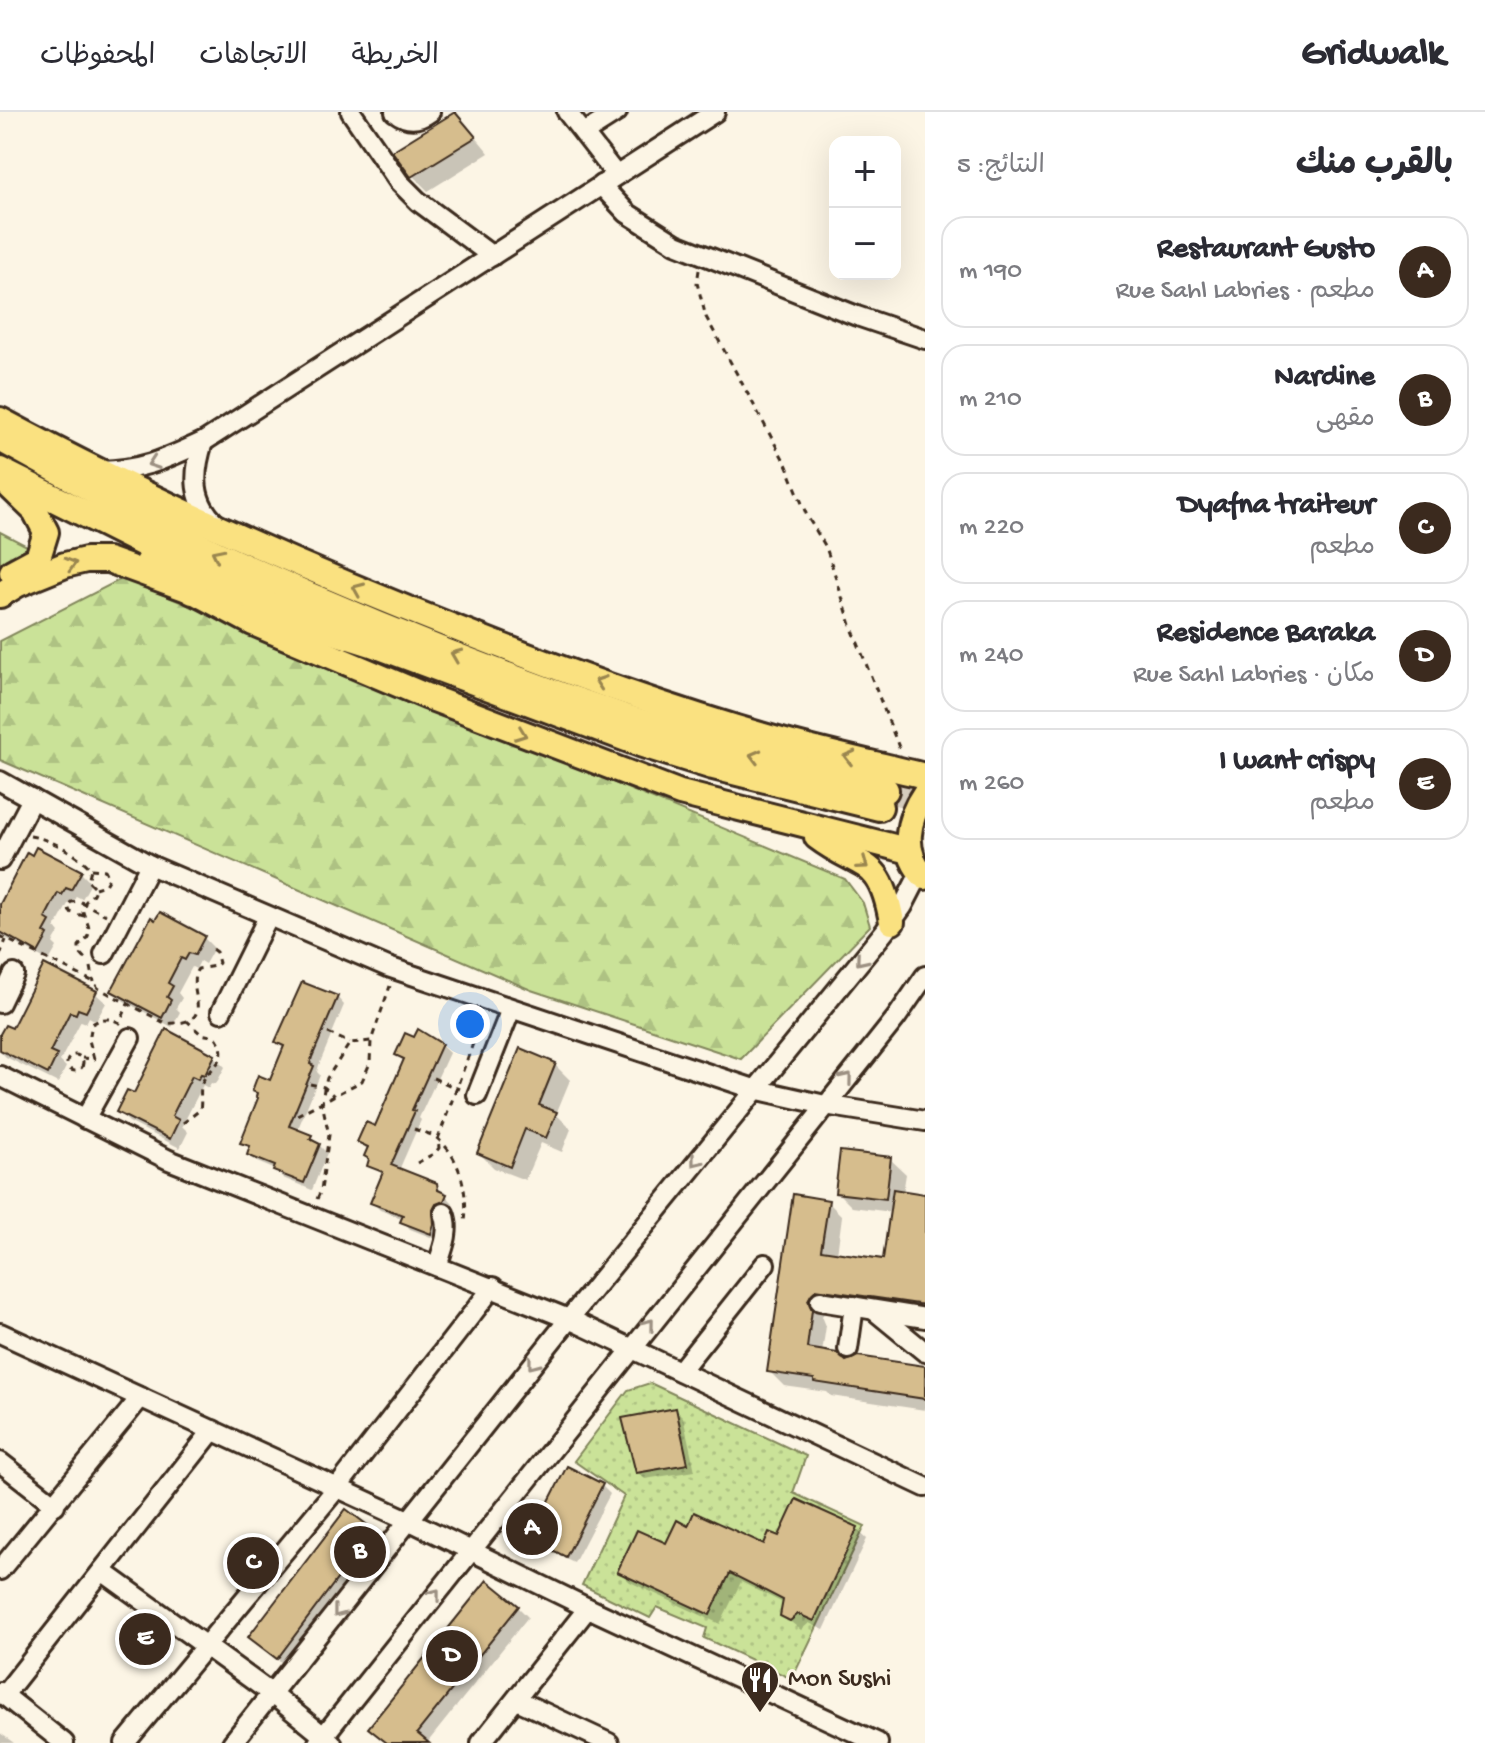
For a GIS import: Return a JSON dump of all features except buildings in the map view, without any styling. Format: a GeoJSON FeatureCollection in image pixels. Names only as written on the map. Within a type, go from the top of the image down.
{"type":"FeatureCollection","features":[{"type":"Feature","properties":{"kind":"highway"},"geometry":{"type":"LineString","coordinates":[[0,438],[215,554],[291,588],[481,665],[651,726],[882,799],[713,766],[564,716],[372,643],[309,623],[0,474]]}},
{"type":"Feature","properties":{"kind":"highway"},"geometry":{"type":"LineString","coordinates":[[39,492],[78,525],[156,566],[193,591]]}},
{"type":"Feature","properties":{"kind":"main road"},"geometry":{"type":"LineString","coordinates":[[0,420],[231,535],[372,595],[591,679],[788,743],[917,774]]}},
{"type":"Feature","properties":{"kind":"main road"},"geometry":{"type":"LineString","coordinates":[[0,474],[35,511],[46,532],[38,558],[0,579]]}},
{"type":"Feature","properties":{"kind":"main road"},"geometry":{"type":"LineString","coordinates":[[0,595],[41,574],[86,560],[108,560],[193,591],[253,623],[514,731],[680,793],[808,826],[918,867]]}},
{"type":"Feature","properties":{"kind":"main road"},"geometry":{"type":"LineString","coordinates":[[918,867],[908,830],[913,809],[925,793]]}},
{"type":"Feature","properties":{"kind":"main road"},"geometry":{"type":"LineString","coordinates":[[808,826],[819,839],[855,858],[876,874],[885,890],[892,922]]}},
{"type":"Feature","properties":{"kind":"street"},"geometry":{"type":"LineString","coordinates":[[351,112],[383,161],[408,191],[492,256]]}},
{"type":"Feature","properties":{"kind":"street"},"geometry":{"type":"LineString","coordinates":[[395,112],[402,118],[412,119],[430,112]]}},
{"type":"Feature","properties":{"kind":"street"},"geometry":{"type":"LineString","coordinates":[[567,112],[584,133],[627,213],[651,230],[701,255],[925,339]]}},
{"type":"Feature","properties":{"kind":"street"},"geometry":{"type":"LineString","coordinates":[[584,133],[617,112]]}},
{"type":"Feature","properties":{"kind":"street"},"geometry":{"type":"LineString","coordinates":[[100,471],[153,465],[203,442],[715,112]]}},
{"type":"Feature","properties":{"kind":"street"},"geometry":{"type":"LineString","coordinates":[[203,442],[196,465],[195,482],[199,497],[213,521],[231,535]]}},
{"type":"Feature","properties":{"kind":"street"},"geometry":{"type":"LineString","coordinates":[[0,781],[150,865],[397,969],[754,1089],[825,1105],[925,1121]]}},
{"type":"Feature","properties":{"kind":"street"},"geometry":{"type":"LineString","coordinates":[[0,860],[32,799]]}},
{"type":"Feature","properties":{"kind":"street"},"geometry":{"type":"LineString","coordinates":[[104,954],[150,865]]}},
{"type":"Feature","properties":{"kind":"street"},"geometry":{"type":"LineString","coordinates":[[232,1743],[569,1319],[892,922],[918,867]]}},
{"type":"Feature","properties":{"kind":"street"},"geometry":{"type":"LineString","coordinates":[[221,1012],[268,917]]}},
{"type":"Feature","properties":{"kind":"street"},"geometry":{"type":"LineString","coordinates":[[0,1003],[14,974]]}},
{"type":"Feature","properties":{"kind":"street"},"geometry":{"type":"LineString","coordinates":[[102,1571],[272,1694],[324,1741],[469,1550],[896,1018],[925,976]]}},
{"type":"Feature","properties":{"kind":"street"},"geometry":{"type":"LineString","coordinates":[[477,1095],[511,1009]]}},
{"type":"Feature","properties":{"kind":"street"},"geometry":{"type":"LineString","coordinates":[[85,1119],[130,1038]]}},
{"type":"Feature","properties":{"kind":"street"},"geometry":{"type":"LineString","coordinates":[[0,1076],[169,1160],[569,1319],[925,1487]]}},
{"type":"Feature","properties":{"kind":"street"},"geometry":{"type":"LineString","coordinates":[[437,1266],[447,1232],[444,1213]]}},
{"type":"Feature","properties":{"kind":"street"},"geometry":{"type":"LineString","coordinates":[[680,1371],[765,1264]]}},
{"type":"Feature","properties":{"kind":"street"},"geometry":{"type":"LineString","coordinates":[[125,1743],[336,1489],[493,1287]]}},
{"type":"Feature","properties":{"kind":"street"},"geometry":{"type":"LineString","coordinates":[[820,1301],[925,1318]]}},
{"type":"Feature","properties":{"kind":"street"},"geometry":{"type":"LineString","coordinates":[[848,1349],[863,1308]]}},
{"type":"Feature","properties":{"kind":"street"},"geometry":{"type":"LineString","coordinates":[[863,1308],[925,1352]]}},
{"type":"Feature","properties":{"kind":"street"},"geometry":{"type":"LineString","coordinates":[[3,1339],[141,1397],[410,1521],[836,1735],[878,1743]]}},
{"type":"Feature","properties":{"kind":"street"},"geometry":{"type":"LineString","coordinates":[[1,1567],[141,1397]]}},
{"type":"Feature","properties":{"kind":"street"},"geometry":{"type":"LineString","coordinates":[[64,1743],[2,1694],[213,1430]]}},
{"type":"Feature","properties":{"kind":"street"},"geometry":{"type":"LineString","coordinates":[[0,1462],[55,1505]]}},
{"type":"Feature","properties":{"kind":"street"},"geometry":{"type":"LineString","coordinates":[[481,1743],[588,1608]]}},
{"type":"Feature","properties":{"kind":"street"},"geometry":{"type":"LineString","coordinates":[[517,1700],[601,1741]]}},
{"type":"Feature","properties":{"kind":"path"},"geometry":{"type":"LineString","coordinates":[[701,255],[697,283],[706,317],[787,466],[807,516],[826,547],[852,628],[877,686],[881,708],[917,774]]}},
{"type":"Feature","properties":{"kind":"path"},"geometry":{"type":"LineString","coordinates":[[17,828],[25,834],[50,841],[67,853],[79,855],[91,869],[105,870],[109,878],[105,885],[95,888]]}},
{"type":"Feature","properties":{"kind":"path"},"geometry":{"type":"LineString","coordinates":[[91,869],[88,881],[95,888]]}},
{"type":"Feature","properties":{"kind":"path"},"geometry":{"type":"LineString","coordinates":[[84,904],[93,897],[95,888]]}},
{"type":"Feature","properties":{"kind":"path"},"geometry":{"type":"LineString","coordinates":[[84,916],[70,912],[68,906],[75,901],[120,922]]}},
{"type":"Feature","properties":{"kind":"path"},"geometry":{"type":"LineString","coordinates":[[84,904],[84,916],[89,923],[87,937],[79,946],[79,952],[88,962],[98,988],[165,1023],[187,1021],[201,1034],[216,1037],[221,1050],[219,1064],[202,1084],[200,1110],[183,1123]]}},
{"type":"Feature","properties":{"kind":"path"},"geometry":{"type":"LineString","coordinates":[[0,936],[94,982]]}},
{"type":"Feature","properties":{"kind":"path"},"geometry":{"type":"LineString","coordinates":[[0,955],[6,940]]}},
{"type":"Feature","properties":{"kind":"path"},"geometry":{"type":"LineString","coordinates":[[187,1021],[198,1006],[194,974],[198,969],[219,963],[216,952],[208,946]]}},
{"type":"Feature","properties":{"kind":"path"},"geometry":{"type":"LineString","coordinates":[[297,1115],[362,1081],[370,1063],[371,1041],[397,969]]}},
{"type":"Feature","properties":{"kind":"path"},"geometry":{"type":"LineString","coordinates":[[417,1163],[439,1148],[438,1139],[488,1001]]}},
{"type":"Feature","properties":{"kind":"path"},"geometry":{"type":"LineString","coordinates":[[82,1058],[94,1059],[89,1040],[92,1024],[111,1018],[120,1023],[128,1004]]}},
{"type":"Feature","properties":{"kind":"path"},"geometry":{"type":"LineString","coordinates":[[328,1033],[350,1043],[371,1041]]}},
{"type":"Feature","properties":{"kind":"path"},"geometry":{"type":"LineString","coordinates":[[308,1217],[321,1190],[326,1162],[329,1135],[322,1103],[324,1087],[350,1043]]}},
{"type":"Feature","properties":{"kind":"path"},"geometry":{"type":"LineString","coordinates":[[310,1084],[324,1087],[334,1097]]}},
{"type":"Feature","properties":{"kind":"path"},"geometry":{"type":"LineString","coordinates":[[414,1129],[438,1139],[450,1153],[460,1173],[466,1209],[465,1225]]}},
{"type":"Feature","properties":{"kind":"green space"},"geometry":{"type":"Polygon","coordinates":[[[0,532],[31,548],[0,567],[0,532]]]}},
{"type":"Feature","properties":{"kind":"green space"},"geometry":{"type":"Polygon","coordinates":[[[123,578],[845,879],[863,903],[870,926],[741,1059],[531,990],[0,760],[0,641],[123,578]]]}},
{"type":"Feature","properties":{"kind":"green space"},"geometry":{"type":"Polygon","coordinates":[[[650,1383],[806,1456],[793,1493],[865,1526],[792,1679],[704,1638],[707,1628],[657,1607],[650,1618],[582,1585],[624,1496],[574,1461],[628,1390],[650,1383]]]}},
{"type":"Feature","properties":{"kind":"tunnel"},"geometry":{"type":"LineString","coordinates":[[885,790],[925,798]]}},
{"type":"Feature","properties":{"kind":"place","name":"Restaurant Gusto"},"geometry":{"type":"Point","coordinates":[532,1529]}},
{"type":"Feature","properties":{"kind":"place","name":"Nardine"},"geometry":{"type":"Point","coordinates":[360,1552]}},
{"type":"Feature","properties":{"kind":"place","name":"Dyafna traiteur"},"geometry":{"type":"Point","coordinates":[253,1563]}},
{"type":"Feature","properties":{"kind":"place","name":"I want crispy"},"geometry":{"type":"Point","coordinates":[145,1639]}},
{"type":"Feature","properties":{"kind":"place","name":"Residence Baraka"},"geometry":{"type":"Point","coordinates":[452,1656]}},
{"type":"Feature","properties":{"kind":"place","name":"Mon Sushi"},"geometry":{"type":"Point","coordinates":[760,1714]}}]}
